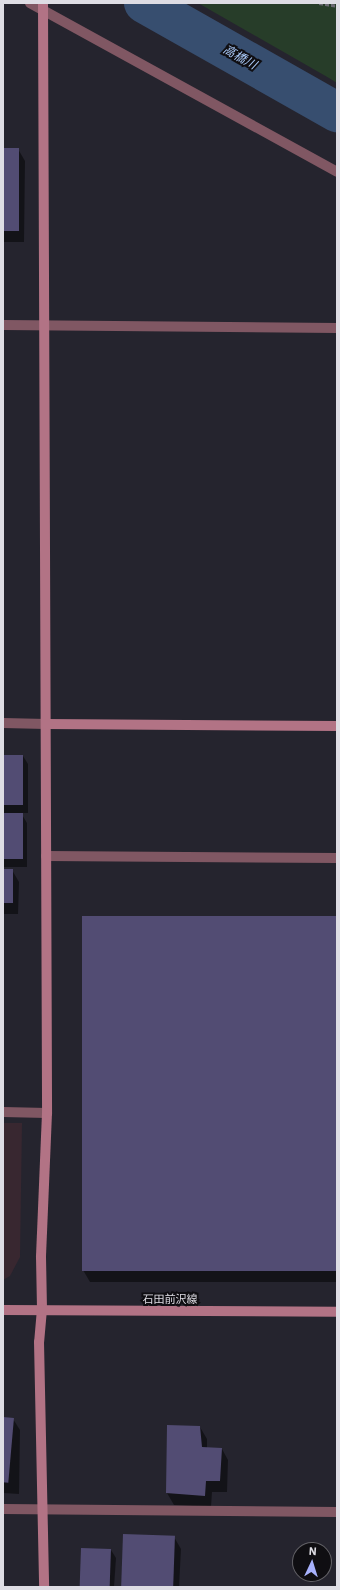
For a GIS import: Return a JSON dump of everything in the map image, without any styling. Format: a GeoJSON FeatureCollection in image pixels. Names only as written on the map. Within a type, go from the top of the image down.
{"type":"FeatureCollection","features":[{"type":"Feature","properties":{"kind":"street"},"geometry":{"type":"LineString","coordinates":[[30,3],[43,7],[337,172]]}},
{"type":"Feature","properties":{"kind":"street"},"geometry":{"type":"LineString","coordinates":[[43,7],[47,1113],[41,1257],[42,1309],[39,1342],[44,1509],[44,1587]]}},
{"type":"Feature","properties":{"kind":"street"},"geometry":{"type":"LineString","coordinates":[[3,325],[43,324],[337,328]]}},
{"type":"Feature","properties":{"kind":"street"},"geometry":{"type":"LineString","coordinates":[[3,723],[337,726]]}},
{"type":"Feature","properties":{"kind":"street"},"geometry":{"type":"LineString","coordinates":[[46,856],[337,858]]}},
{"type":"Feature","properties":{"kind":"street"},"geometry":{"type":"LineString","coordinates":[[3,1112],[47,1113]]}},
{"type":"Feature","properties":{"kind":"street","name":"石田前沢線"},"geometry":{"type":"LineString","coordinates":[[3,1310],[42,1309],[337,1312]]}},
{"type":"Feature","properties":{"kind":"street"},"geometry":{"type":"LineString","coordinates":[[3,1509],[337,1512]]}},
{"type":"Feature","properties":{"kind":"path"},"geometry":{"type":"LineString","coordinates":[[319,3],[337,6]]}},
{"type":"Feature","properties":{"kind":"shaded area"},"geometry":{"type":"Polygon","coordinates":[[[3,1123],[22,1123],[20,1257],[10,1276],[3,1280],[3,1123]]]}},
{"type":"Feature","properties":{"kind":"green space"},"geometry":{"type":"Polygon","coordinates":[[[198,3],[337,3],[337,83],[329,78],[198,3]]]}},
{"type":"Feature","properties":{"kind":"building"},"geometry":{"type":"Polygon","coordinates":[[[3,148],[19,148],[19,231],[3,231],[3,148]]]}},
{"type":"Feature","properties":{"kind":"building"},"geometry":{"type":"Polygon","coordinates":[[[3,755],[23,755],[23,805],[3,805],[3,755]]]}},
{"type":"Feature","properties":{"kind":"building"},"geometry":{"type":"Polygon","coordinates":[[[3,813],[23,813],[23,859],[3,859],[3,813]]]}},
{"type":"Feature","properties":{"kind":"building"},"geometry":{"type":"Polygon","coordinates":[[[3,869],[13,869],[13,903],[3,903],[3,869]]]}},
{"type":"Feature","properties":{"kind":"building"},"geometry":{"type":"Polygon","coordinates":[[[82,916],[337,916],[337,1271],[82,1271],[82,916]]]}},
{"type":"Feature","properties":{"kind":"building"},"geometry":{"type":"Polygon","coordinates":[[[3,1417],[14,1418],[8,1483],[3,1482],[3,1417]]]}},
{"type":"Feature","properties":{"kind":"building"},"geometry":{"type":"Polygon","coordinates":[[[167,1425],[200,1426],[202,1447],[222,1448],[220,1481],[206,1481],[205,1496],[166,1493],[167,1425]]]}},
{"type":"Feature","properties":{"kind":"building"},"geometry":{"type":"Polygon","coordinates":[[[123,1534],[175,1536],[173,1587],[121,1587],[123,1534]]]}},
{"type":"Feature","properties":{"kind":"building"},"geometry":{"type":"Polygon","coordinates":[[[81,1548],[111,1549],[110,1587],[80,1587],[81,1548]]]}},
{"type":"Feature","properties":{"kind":"waterway","name":"高橋川"},"geometry":{"type":"LineString","coordinates":[[144,3],[337,112]]}}]}
